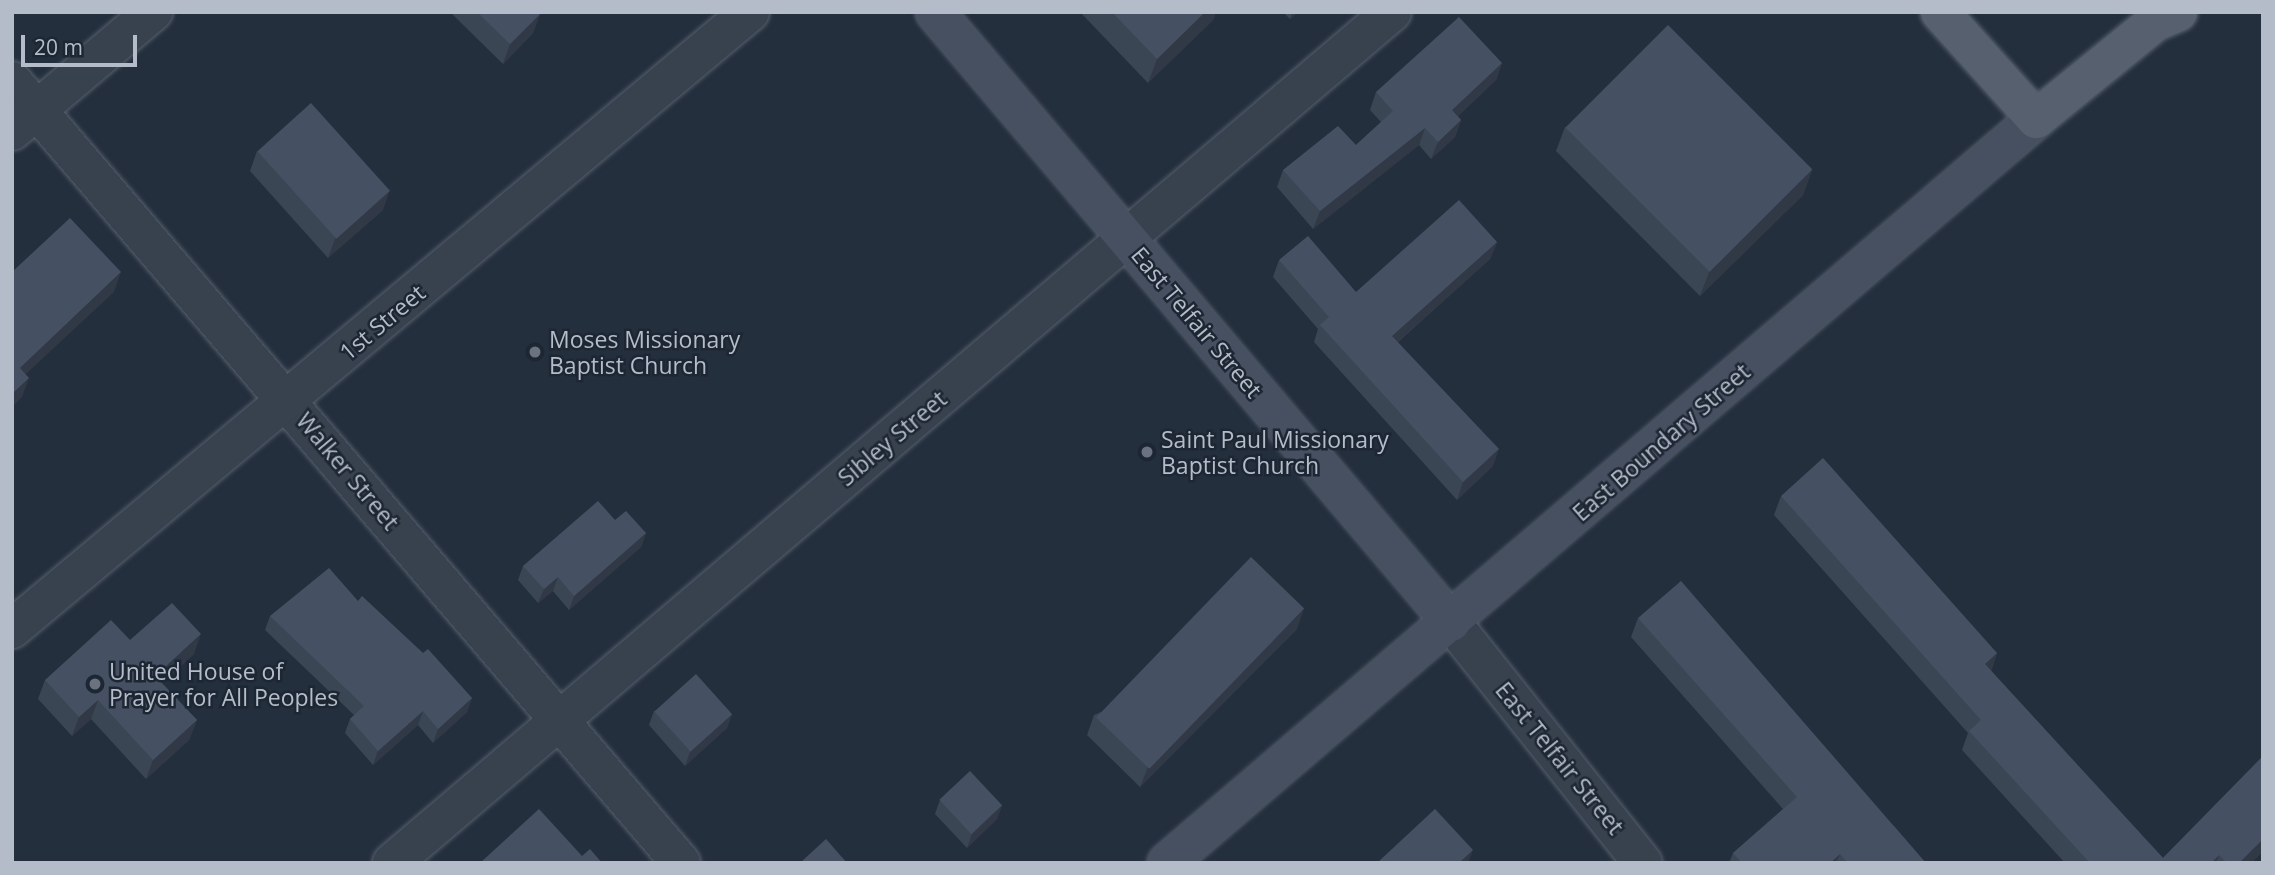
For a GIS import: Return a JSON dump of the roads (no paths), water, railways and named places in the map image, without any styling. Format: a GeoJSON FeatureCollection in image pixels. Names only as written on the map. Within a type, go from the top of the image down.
{"type":"FeatureCollection","features":[{"type":"Feature","properties":{"kind":"main road","name":"East Telfair Street"},"geometry":{"type":"LineString","coordinates":[[935,12],[1451,622]]}},
{"type":"Feature","properties":{"kind":"main road"},"geometry":{"type":"LineString","coordinates":[[1940,12],[2036,119]]}},
{"type":"Feature","properties":{"kind":"main road","name":"East Boundary Street"},"geometry":{"type":"LineString","coordinates":[[1167,863],[2160,15]]}},
{"type":"Feature","properties":{"kind":"street"},"geometry":{"type":"LineString","coordinates":[[24,121],[153,12]]}},
{"type":"Feature","properties":{"kind":"street","name":"1st Street"},"geometry":{"type":"LineString","coordinates":[[12,629],[750,12]]}},
{"type":"Feature","properties":{"kind":"street","name":"Sibley Street"},"geometry":{"type":"LineString","coordinates":[[392,863],[1392,12]]}},
{"type":"Feature","properties":{"kind":"street","name":"Walker Street"},"geometry":{"type":"LineString","coordinates":[[12,81],[24,121],[289,400],[557,722],[681,863]]}},
{"type":"Feature","properties":{"kind":"street","name":"East Telfair Street"},"geometry":{"type":"LineString","coordinates":[[1451,622],[1643,863]]}},
{"type":"Feature","properties":{"kind":"place","name":"Moses Missionary Baptist Church"},"geometry":{"type":"Point","coordinates":[535,352]}},
{"type":"Feature","properties":{"kind":"place","name":"Saint Paul Missionary Baptist Church"},"geometry":{"type":"Point","coordinates":[1147,452]}},
{"type":"Feature","properties":{"kind":"place","name":"United House of Prayer for All Peoples"},"geometry":{"type":"Point","coordinates":[95,684]}}]}
